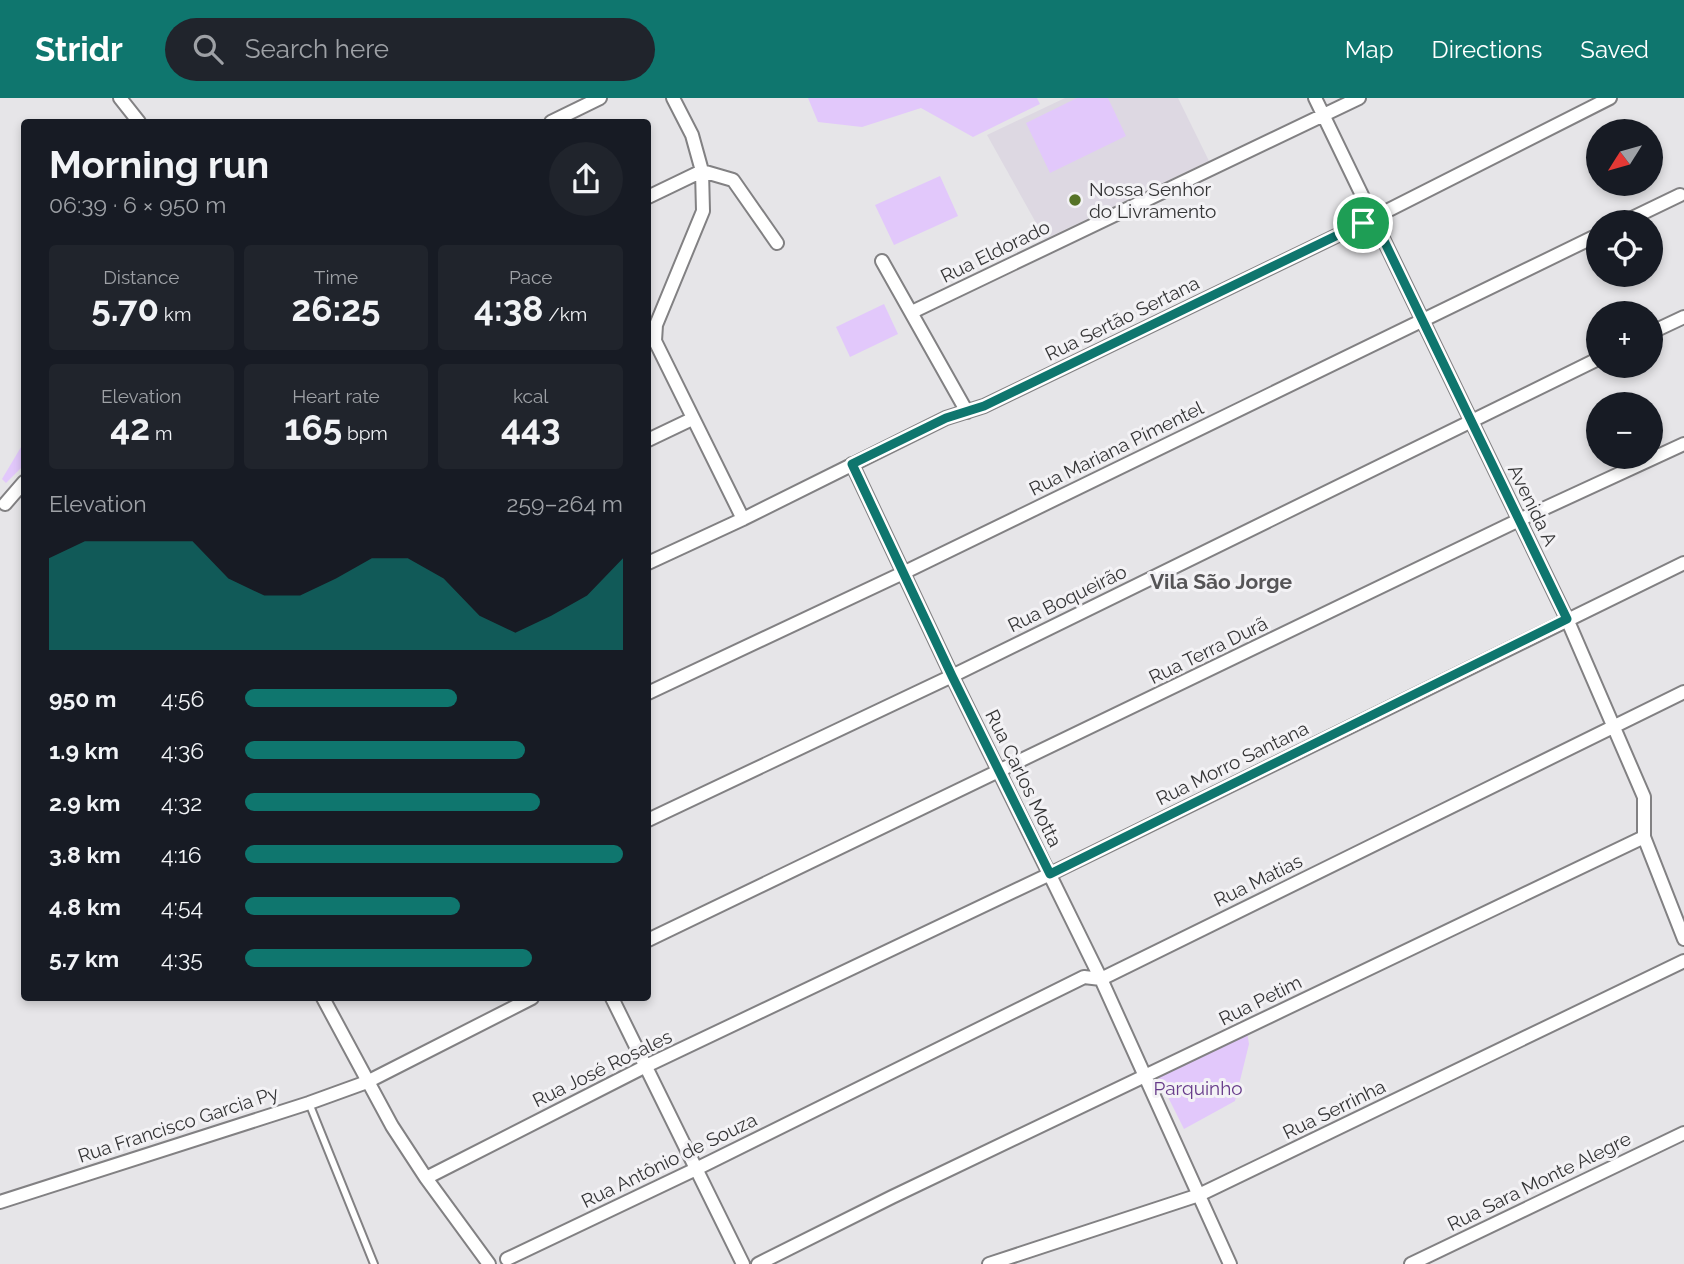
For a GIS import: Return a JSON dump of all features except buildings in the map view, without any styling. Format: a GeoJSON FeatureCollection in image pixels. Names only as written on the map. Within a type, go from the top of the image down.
{"type":"FeatureCollection","features":[{"type":"Feature","properties":{"kind":"street"},"geometry":{"type":"LineString","coordinates":[[120,98],[137,119]]}},
{"type":"Feature","properties":{"kind":"street"},"geometry":{"type":"LineString","coordinates":[[557,119],[600,98]]}},
{"type":"Feature","properties":{"kind":"street"},"geometry":{"type":"LineString","coordinates":[[673,98],[692,135],[702,171],[703,211],[652,325],[656,341],[692,419],[743,519]]}},
{"type":"Feature","properties":{"kind":"street","name":"Avenida A"},"geometry":{"type":"LineString","coordinates":[[1315,98],[1567,619],[1614,726],[1644,797],[1644,837],[1684,939]]}},
{"type":"Feature","properties":{"kind":"street","name":"Rua Eldorado"},"geometry":{"type":"LineString","coordinates":[[912,312],[1359,98]]}},
{"type":"Feature","properties":{"kind":"street","name":"Rua Sertão Sertana"},"geometry":{"type":"LineString","coordinates":[[651,562],[946,418],[984,406],[1373,218],[1609,98]]}},
{"type":"Feature","properties":{"kind":"street"},"geometry":{"type":"LineString","coordinates":[[651,196],[702,171],[733,180],[777,243]]}},
{"type":"Feature","properties":{"kind":"street"},"geometry":{"type":"LineString","coordinates":[[1649,210],[1680,195]]}},
{"type":"Feature","properties":{"kind":"street","name":"Rua Mariana Pímentel"},"geometry":{"type":"LineString","coordinates":[[651,692],[903,573],[1586,241]]}},
{"type":"Feature","properties":{"kind":"street"},"geometry":{"type":"LineString","coordinates":[[882,261],[967,412]]}},
{"type":"Feature","properties":{"kind":"street"},"geometry":{"type":"LineString","coordinates":[[1663,327],[1684,317]]}},
{"type":"Feature","properties":{"kind":"street","name":"Rua Boqueirão"},"geometry":{"type":"LineString","coordinates":[[651,818],[952,676],[1586,365]]}},
{"type":"Feature","properties":{"kind":"street"},"geometry":{"type":"LineString","coordinates":[[651,439],[692,419]]}},
{"type":"Feature","properties":{"kind":"street","name":"Rua Terra Durã"},"geometry":{"type":"LineString","coordinates":[[651,938],[1519,520],[1684,444]]}},
{"type":"Feature","properties":{"kind":"street","name":"Rua Carlos Motta"},"geometry":{"type":"LineString","coordinates":[[852,464],[952,676],[1101,979],[1230,1264]]}},
{"type":"Feature","properties":{"kind":"street"},"geometry":{"type":"LineString","coordinates":[[5,504],[21,485]]}},
{"type":"Feature","properties":{"kind":"street","name":"Rua Morro Santana"},"geometry":{"type":"LineString","coordinates":[[797,996],[1684,563]]}},
{"type":"Feature","properties":{"kind":"street","name":"Rua Matias"},"geometry":{"type":"LineString","coordinates":[[847,1095],[1084,977],[1101,979],[1684,692]]}},
{"type":"Feature","properties":{"kind":"street","name":"Rua Petim"},"geometry":{"type":"LineString","coordinates":[[758,1264],[892,1197],[1644,837]]}},
{"type":"Feature","properties":{"kind":"street","name":"Rua Serrinha"},"geometry":{"type":"LineString","coordinates":[[989,1264],[1199,1195],[1684,961]]}},
{"type":"Feature","properties":{"kind":"street","name":"Rua José Rosales"},"geometry":{"type":"LineString","coordinates":[[426,1178],[646,1066],[797,996]]}},
{"type":"Feature","properties":{"kind":"street"},"geometry":{"type":"LineString","coordinates":[[325,1001],[392,1126],[489,1264]]}},
{"type":"Feature","properties":{"kind":"street","name":"Rua Francisco Garcia Py"},"geometry":{"type":"LineString","coordinates":[[0,1202],[367,1082],[526,1001]]}},
{"type":"Feature","properties":{"kind":"street"},"geometry":{"type":"LineString","coordinates":[[614,1001],[743,1264]]}},
{"type":"Feature","properties":{"kind":"street","name":"Rua Antônio de Souza"},"geometry":{"type":"LineString","coordinates":[[508,1259],[847,1095]]}},
{"type":"Feature","properties":{"kind":"street","name":"Rua Sara Monte Alegre"},"geometry":{"type":"LineString","coordinates":[[1411,1264],[1684,1133]]}},
{"type":"Feature","properties":{"kind":"lane"},"geometry":{"type":"LineString","coordinates":[[309,1103],[374,1264]]}},
{"type":"Feature","properties":{"kind":"shaded area","name":"Nossa Senhor do Livramento"},"geometry":{"type":"Polygon","coordinates":[[[1065,98],[1178,98],[1209,161],[1045,239],[987,135],[1065,98]]]}},
{"type":"Feature","properties":{"kind":"green space"},"geometry":{"type":"Polygon","coordinates":[[[808,98],[1037,98],[1040,104],[973,137],[921,108],[862,127],[818,122],[808,98]]]}},
{"type":"Feature","properties":{"kind":"green space"},"geometry":{"type":"Polygon","coordinates":[[[1077,98],[1108,98],[1126,136],[1050,173],[1026,123],[1077,98]]]}},
{"type":"Feature","properties":{"kind":"green space"},"geometry":{"type":"Polygon","coordinates":[[[940,176],[958,216],[894,245],[875,205],[940,176]]]}},
{"type":"Feature","properties":{"kind":"green space"},"geometry":{"type":"Polygon","coordinates":[[[884,304],[898,334],[850,357],[836,327],[884,304]]]}},
{"type":"Feature","properties":{"kind":"green space"},"geometry":{"type":"Polygon","coordinates":[[[21,447],[21,468],[6,483],[2,479],[21,447]]]}},
{"type":"Feature","properties":{"kind":"green space","name":"Parquinho"},"geometry":{"type":"Polygon","coordinates":[[[1247,1032],[1249,1044],[1235,1101],[1184,1129],[1158,1077],[1247,1032]]]}},
{"type":"Feature","properties":{"kind":"place","name":"Nossa Senhor do Livramento"},"geometry":{"type":"Point","coordinates":[1075,200]}},
{"type":"Feature","properties":{"kind":"district","name":"Vila São Jorge"},"geometry":{"type":"Point","coordinates":[1221,581]}},
{"type":"Feature","properties":{"kind":"route"},"geometry":{"type":"LineString","coordinates":[[1373,218],[1567,619],[1050,874],[952,676],[852,464],[946,418],[984,406],[1363,223],[1373,218]]}}]}
